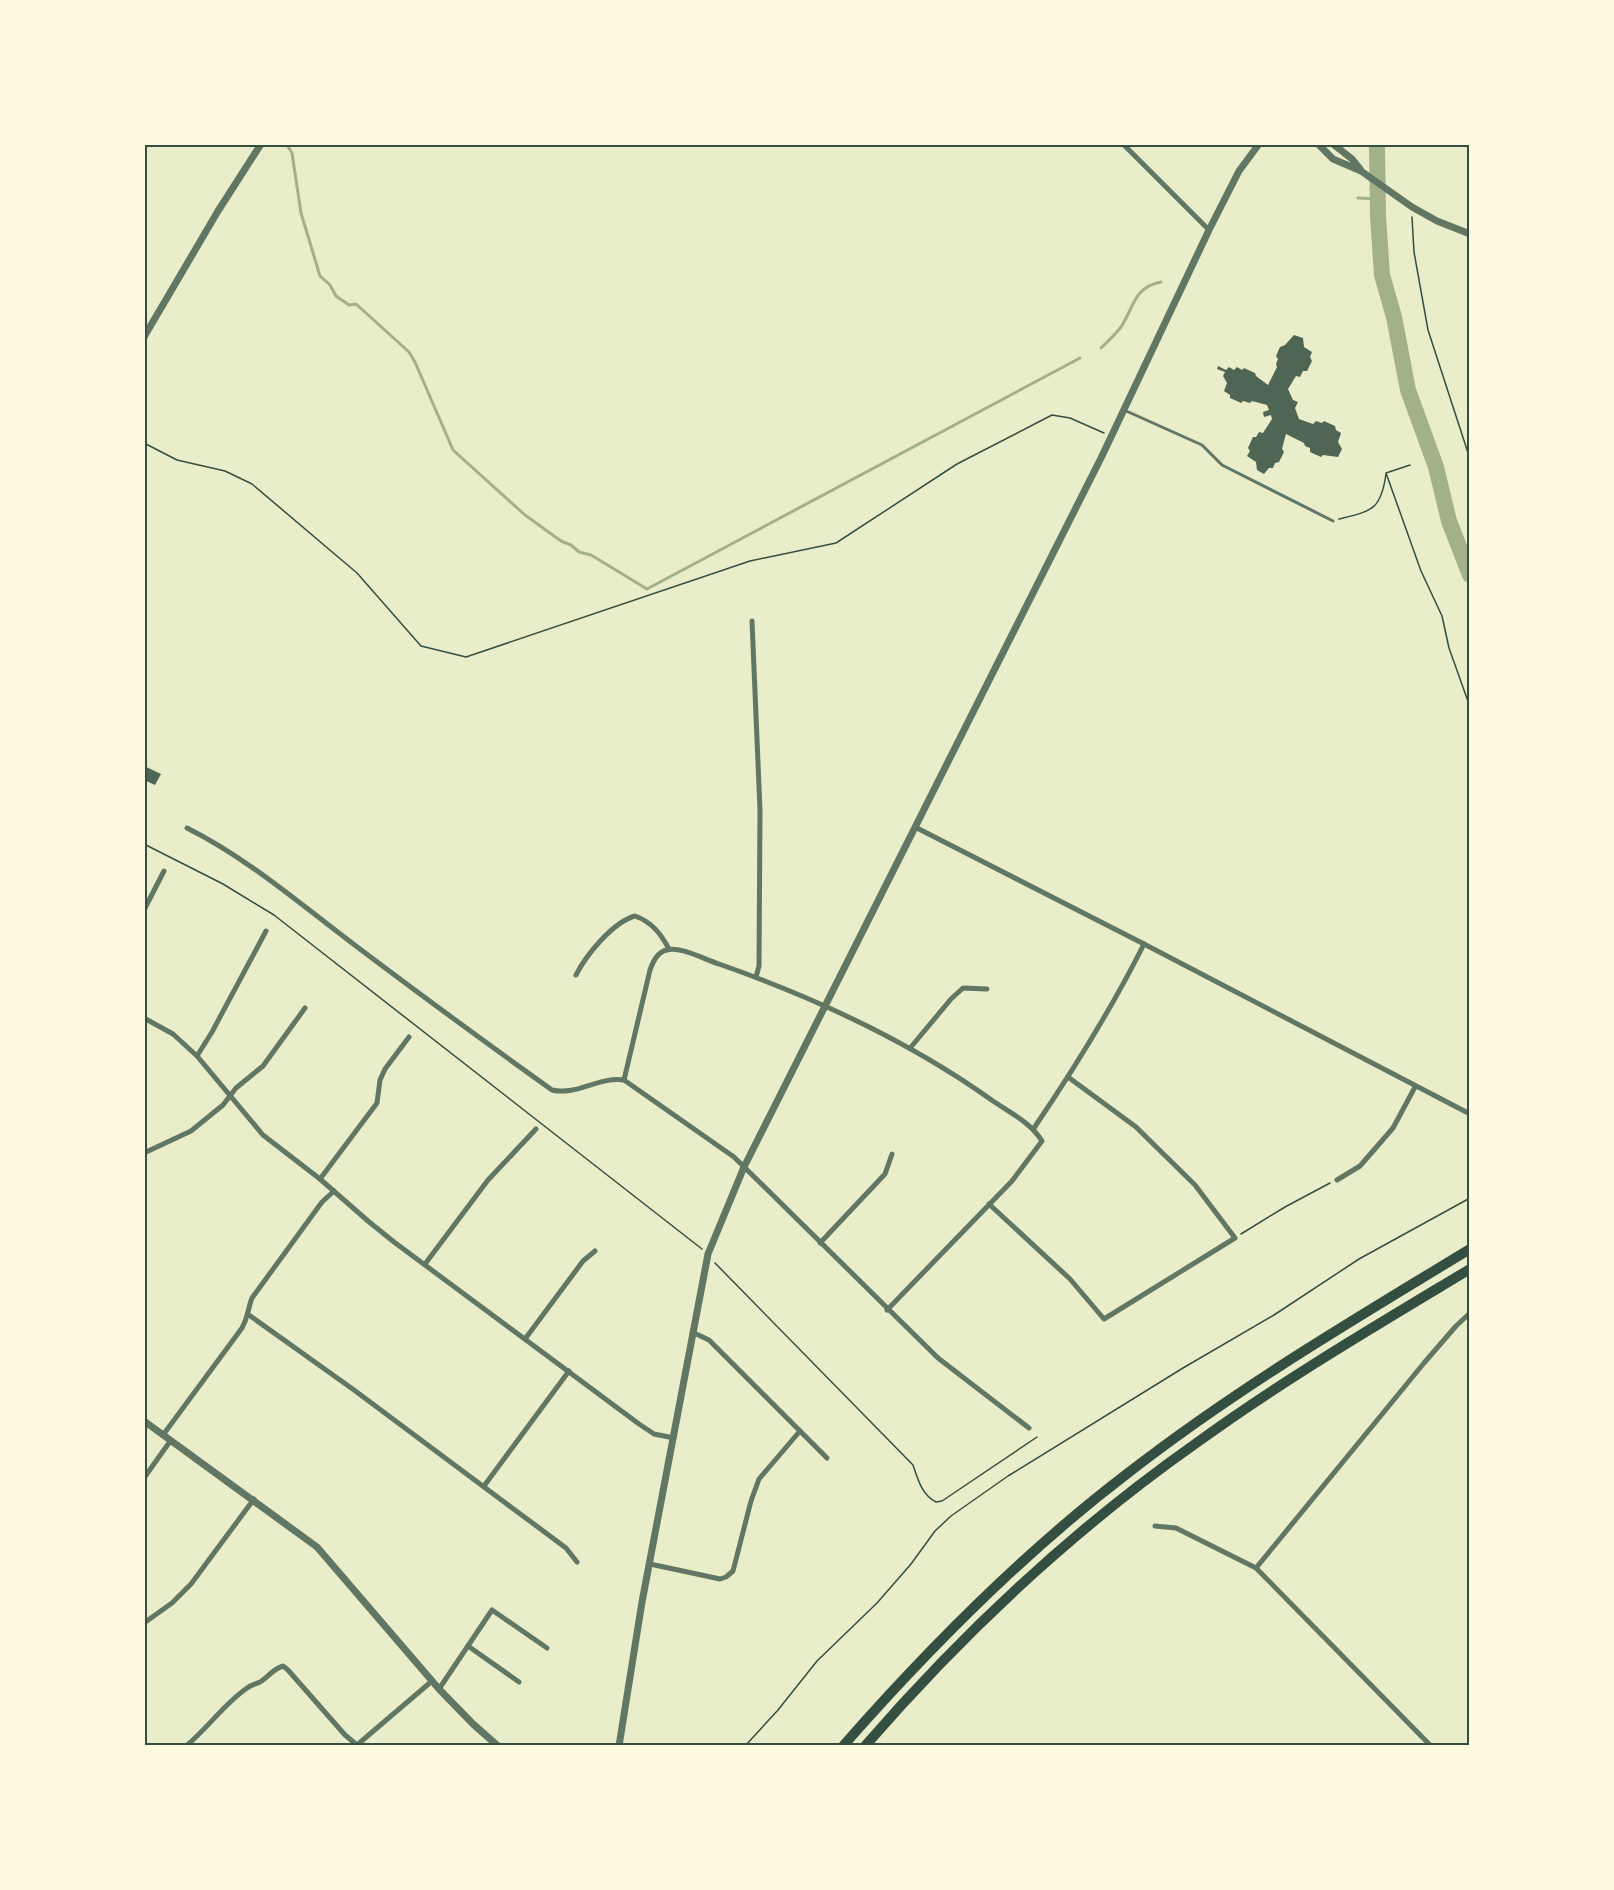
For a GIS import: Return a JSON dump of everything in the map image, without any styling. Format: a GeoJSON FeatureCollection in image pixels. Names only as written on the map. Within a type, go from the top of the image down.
{"type":"FeatureCollection","features":[{"type":"Feature","properties":{"kind":"highway"},"geometry":{"type":"LineString","coordinates":[[843,1746],[887,1695],[957,1623],[1063,1525],[1126,1473],[1261,1378],[1470,1249]]}},
{"type":"Feature","properties":{"kind":"highway"},"geometry":{"type":"LineString","coordinates":[[865,1746],[953,1651],[1003,1602],[1137,1487],[1270,1392],[1470,1269]]}},
{"type":"Feature","properties":{"kind":"street"},"geometry":{"type":"LineString","coordinates":[[144,337],[261,144]]}},
{"type":"Feature","properties":{"kind":"street"},"geometry":{"type":"LineString","coordinates":[[1123,144],[1209,230]]}},
{"type":"Feature","properties":{"kind":"street"},"geometry":{"type":"LineString","coordinates":[[619,1746],[650,1564],[708,1254],[744,1167],[1110,436],[1209,230],[1239,171],[1257,144]]}},
{"type":"Feature","properties":{"kind":"street"},"geometry":{"type":"LineString","coordinates":[[1318,144],[1333,159],[1361,171],[1412,207],[1437,221],[1470,234]]}},
{"type":"Feature","properties":{"kind":"street"},"geometry":{"type":"LineString","coordinates":[[1333,144],[1352,159],[1361,171]]}},
{"type":"Feature","properties":{"kind":"street"},"geometry":{"type":"LineString","coordinates":[[752,621],[760,821],[759,966],[756,977]]}},
{"type":"Feature","properties":{"kind":"street"},"geometry":{"type":"LineString","coordinates":[[915,827],[1470,1114]]}},
{"type":"Feature","properties":{"kind":"street"},"geometry":{"type":"LineString","coordinates":[[187,828],[213,841],[261,874],[437,1007],[552,1090],[569,1092],[609,1080],[624,1080],[734,1157],[938,1358],[1029,1428]]}},
{"type":"Feature","properties":{"kind":"street"},"geometry":{"type":"LineString","coordinates":[[144,910],[164,871]]}},
{"type":"Feature","properties":{"kind":"street"},"geometry":{"type":"LineString","coordinates":[[576,975],[593,949],[626,919],[635,916],[652,926],[661,935],[669,949]]}},
{"type":"Feature","properties":{"kind":"street"},"geometry":{"type":"LineString","coordinates":[[197,1056],[266,931]]}},
{"type":"Feature","properties":{"kind":"street"},"geometry":{"type":"LineString","coordinates":[[1034,1128],[1068,1077],[1126,980],[1144,944]]}},
{"type":"Feature","properties":{"kind":"street"},"geometry":{"type":"LineString","coordinates":[[624,1080],[650,970],[658,954],[669,949],[680,950],[825,1005],[911,1047],[1034,1128],[1042,1141],[1012,1181],[887,1310]]}},
{"type":"Feature","properties":{"kind":"street"},"geometry":{"type":"LineString","coordinates":[[911,1047],[963,988],[987,989]]}},
{"type":"Feature","properties":{"kind":"street"},"geometry":{"type":"LineString","coordinates":[[144,1154],[191,1131],[223,1105],[236,1088],[274,1054],[305,1008]]}},
{"type":"Feature","properties":{"kind":"street"},"geometry":{"type":"LineString","coordinates":[[144,1018],[173,1034],[197,1056],[262,1135],[320,1179],[368,1221],[654,1434],[674,1438]]}},
{"type":"Feature","properties":{"kind":"street"},"geometry":{"type":"LineString","coordinates":[[320,1179],[377,1103],[380,1080],[385,1069],[409,1037]]}},
{"type":"Feature","properties":{"kind":"street"},"geometry":{"type":"LineString","coordinates":[[989,1204],[1070,1279],[1104,1319],[1235,1238],[1195,1185],[1160,1150],[1136,1127],[1068,1077]]}},
{"type":"Feature","properties":{"kind":"street"},"geometry":{"type":"LineString","coordinates":[[1337,1180],[1360,1166],[1393,1128],[1415,1087]]}},
{"type":"Feature","properties":{"kind":"street"},"geometry":{"type":"LineString","coordinates":[[425,1264],[488,1180],[536,1129]]}},
{"type":"Feature","properties":{"kind":"street"},"geometry":{"type":"LineString","coordinates":[[820,1243],[885,1174],[892,1154]]}},
{"type":"Feature","properties":{"kind":"street"},"geometry":{"type":"LineString","coordinates":[[163,1435],[242,1328],[249,1315],[252,1298],[322,1202],[334,1191]]}},
{"type":"Feature","properties":{"kind":"street"},"geometry":{"type":"LineString","coordinates":[[525,1338],[583,1261],[595,1251]]}},
{"type":"Feature","properties":{"kind":"street"},"geometry":{"type":"LineString","coordinates":[[1256,1568],[1424,1363],[1470,1313]]}},
{"type":"Feature","properties":{"kind":"street"},"geometry":{"type":"LineString","coordinates":[[249,1315],[484,1486],[566,1548],[577,1562]]}},
{"type":"Feature","properties":{"kind":"street"},"geometry":{"type":"LineString","coordinates":[[694,1333],[709,1340],[826,1458]]}},
{"type":"Feature","properties":{"kind":"street"},"geometry":{"type":"LineString","coordinates":[[484,1486],[569,1371]]}},
{"type":"Feature","properties":{"kind":"street"},"geometry":{"type":"LineString","coordinates":[[144,1421],[317,1547],[439,1689],[498,1746]]}},
{"type":"Feature","properties":{"kind":"street"},"geometry":{"type":"LineString","coordinates":[[650,1564],[720,1579],[730,1575],[759,1479],[800,1431]]}},
{"type":"Feature","properties":{"kind":"street"},"geometry":{"type":"LineString","coordinates":[[144,1478],[171,1440]]}},
{"type":"Feature","properties":{"kind":"street"},"geometry":{"type":"LineString","coordinates":[[144,1623],[172,1603],[191,1584],[254,1499]]}},
{"type":"Feature","properties":{"kind":"street"},"geometry":{"type":"LineString","coordinates":[[1155,1526],[1176,1528],[1256,1568],[1431,1746]]}},
{"type":"Feature","properties":{"kind":"street"},"geometry":{"type":"LineString","coordinates":[[439,1689],[492,1610],[547,1648]]}},
{"type":"Feature","properties":{"kind":"street"},"geometry":{"type":"LineString","coordinates":[[468,1646],[519,1682]]}},
{"type":"Feature","properties":{"kind":"street"},"geometry":{"type":"LineString","coordinates":[[186,1746],[248,1687],[260,1682],[276,1668],[282,1666],[345,1735],[357,1745],[432,1681]]}},
{"type":"Feature","properties":{"kind":"lane"},"geometry":{"type":"LineString","coordinates":[[1122,410],[1202,445],[1222,465],[1333,521]]}},
{"type":"Feature","properties":{"kind":"path"},"geometry":{"type":"LineString","coordinates":[[1412,207],[1414,252],[1428,330],[1470,459]]}},
{"type":"Feature","properties":{"kind":"path"},"geometry":{"type":"LineString","coordinates":[[144,443],[177,460],[225,471],[252,484],[296,519],[367,582],[421,646],[466,657],[750,561],[836,543],[957,464],[1052,414],[1070,418],[1110,436]]}},
{"type":"Feature","properties":{"kind":"path"},"geometry":{"type":"LineString","coordinates":[[1386,473],[1410,465]]}},
{"type":"Feature","properties":{"kind":"path"},"geometry":{"type":"LineString","coordinates":[[1333,521],[1366,512],[1379,502],[1384,490],[1386,473]]}},
{"type":"Feature","properties":{"kind":"path"},"geometry":{"type":"LineString","coordinates":[[1386,473],[1421,571],[1442,616],[1449,648],[1470,707]]}},
{"type":"Feature","properties":{"kind":"path"},"geometry":{"type":"LineString","coordinates":[[144,844],[223,884],[274,915],[708,1254],[733,1283],[913,1465],[919,1484],[930,1499],[936,1502],[942,1501],[1037,1437]]}},
{"type":"Feature","properties":{"kind":"path"},"geometry":{"type":"LineString","coordinates":[[1235,1238],[1312,1191],[1337,1180]]}},
{"type":"Feature","properties":{"kind":"path"},"geometry":{"type":"LineString","coordinates":[[745,1746],[778,1710],[817,1661],[877,1603],[911,1564],[935,1531],[951,1516],[1008,1476],[1274,1315],[1359,1259],[1470,1198]]}},
{"type":"Feature","properties":{"kind":"building"},"geometry":{"type":"Polygon","coordinates":[[[1294,335],[1303,338],[1304,347],[1312,352],[1310,357],[1312,361],[1307,371],[1303,371],[1300,377],[1296,376],[1288,389],[1293,400],[1298,402],[1295,408],[1299,419],[1313,424],[1316,421],[1322,423],[1324,421],[1335,426],[1336,430],[1341,433],[1338,442],[1342,449],[1338,457],[1323,455],[1321,457],[1310,452],[1310,448],[1304,443],[1286,434],[1282,449],[1284,452],[1279,462],[1264,474],[1257,470],[1256,462],[1247,456],[1253,437],[1256,437],[1259,432],[1263,433],[1272,419],[1271,415],[1264,417],[1263,412],[1269,410],[1267,405],[1252,401],[1241,403],[1230,398],[1230,395],[1224,391],[1227,383],[1223,376],[1225,372],[1217,369],[1218,366],[1226,370],[1229,367],[1234,370],[1237,367],[1242,370],[1244,368],[1255,373],[1268,385],[1277,367],[1276,356],[1280,347],[1294,335]]]}},
{"type":"Feature","properties":{"kind":"building"},"geometry":{"type":"Polygon","coordinates":[[[144,766],[161,774],[155,785],[144,780],[144,766]]]}},
{"type":"Feature","properties":{"kind":"waterway"},"geometry":{"type":"LineString","coordinates":[[1377,144],[1382,275],[1394,317],[1408,390],[1436,467],[1449,521],[1470,575]]}},
{"type":"Feature","properties":{"kind":"waterway"},"geometry":{"type":"LineString","coordinates":[[287,145],[292,153],[301,213],[320,276],[330,285],[336,296],[349,305],[356,304],[409,352],[453,450],[525,515],[561,541],[571,545],[579,552],[591,555],[647,589],[1080,358]]}},
{"type":"Feature","properties":{"kind":"waterway"},"geometry":{"type":"LineString","coordinates":[[1358,198],[1377,199]]}},
{"type":"Feature","properties":{"kind":"waterway"},"geometry":{"type":"LineString","coordinates":[[1101,348],[1121,327],[1140,293],[1145,288],[1161,282]]}}]}
